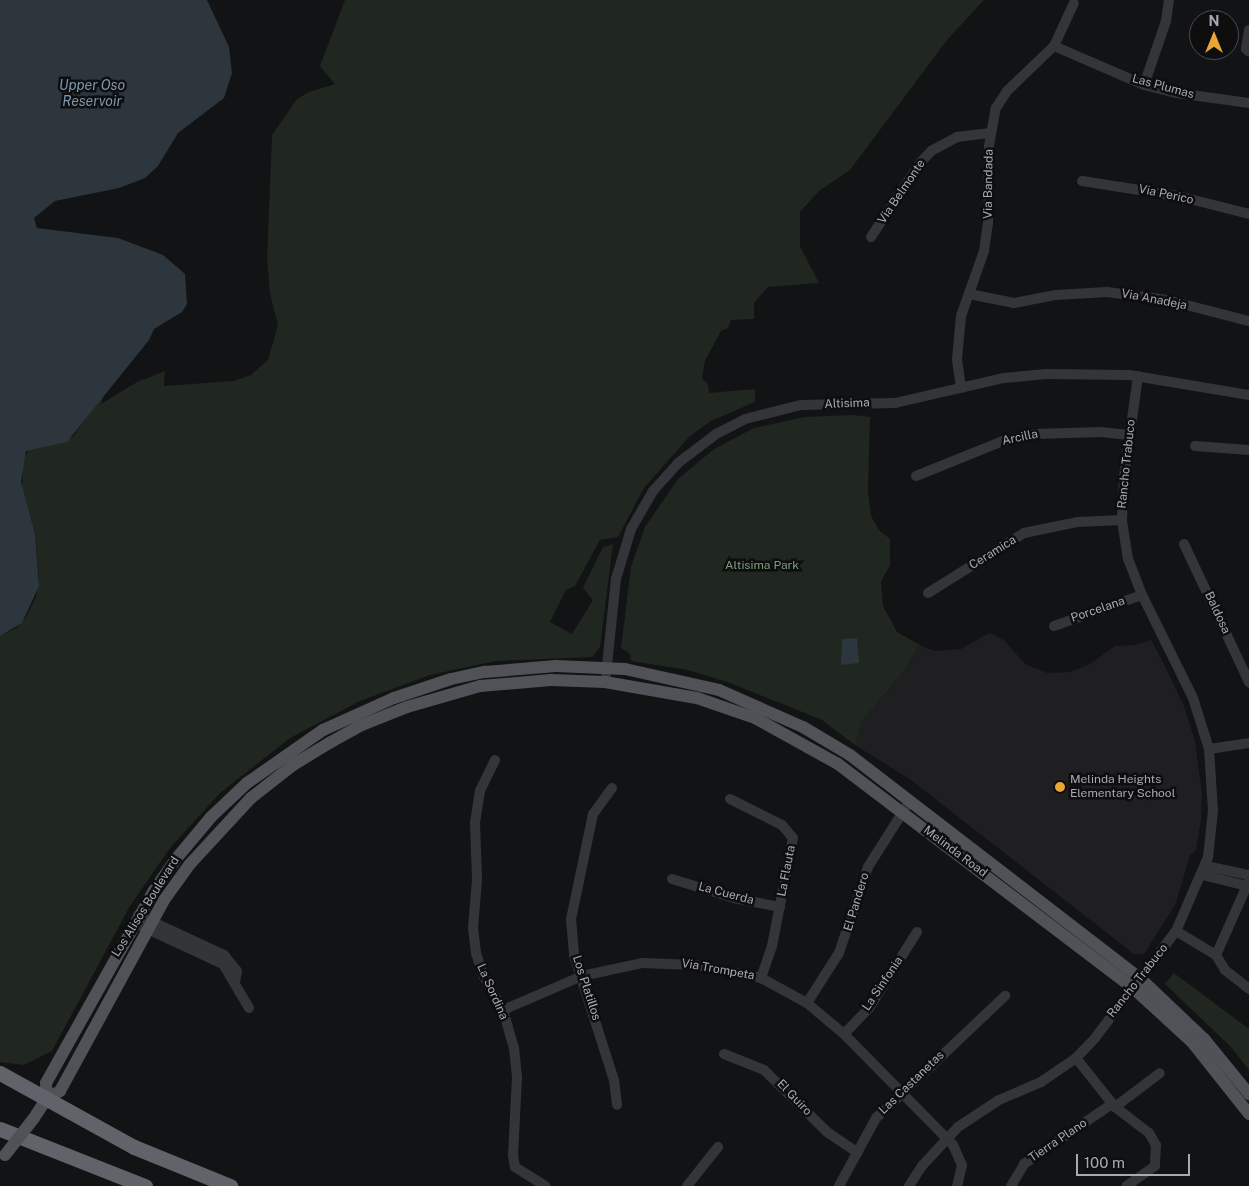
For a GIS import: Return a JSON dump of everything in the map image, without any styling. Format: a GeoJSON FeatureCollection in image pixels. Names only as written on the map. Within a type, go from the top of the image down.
{"type":"FeatureCollection","features":[{"type":"Feature","properties":{"kind":"highway"},"geometry":{"type":"LineString","coordinates":[[0,1073],[134,1147],[230,1186]]}},
{"type":"Feature","properties":{"kind":"highway"},"geometry":{"type":"LineString","coordinates":[[0,1130],[145,1186]]}},
{"type":"Feature","properties":{"kind":"main road","name":"Los Alisos Boulevard"},"geometry":{"type":"LineString","coordinates":[[47,1098],[46,1083],[136,919],[174,860],[211,817],[272,762],[341,720],[422,688],[485,672],[556,666],[607,668]]}},
{"type":"Feature","properties":{"kind":"main road","name":"Melinda Road"},"geometry":{"type":"LineString","coordinates":[[607,668],[693,683],[760,706],[850,755],[906,807]]}},
{"type":"Feature","properties":{"kind":"main road","name":"Los Alisos Boulevard"},"geometry":{"type":"LineString","coordinates":[[0,1161],[34,1118],[47,1098],[60,1091],[149,925],[190,864],[251,798],[293,765],[362,725],[441,695],[480,686],[551,680],[605,682]]}},
{"type":"Feature","properties":{"kind":"main road","name":"Melinda Road"},"geometry":{"type":"LineString","coordinates":[[605,682],[672,691],[756,718],[838,764],[906,807],[1136,983],[1205,1040],[1249,1094]]}},
{"type":"Feature","properties":{"kind":"main road","name":"Melinda Road"},"geometry":{"type":"LineString","coordinates":[[1136,983],[1192,1042],[1249,1114]]}},
{"type":"Feature","properties":{"kind":"street"},"geometry":{"type":"LineString","coordinates":[[1144,85],[1166,21],[1169,0]]}},
{"type":"Feature","properties":{"kind":"street","name":"Via Bandada"},"geometry":{"type":"LineString","coordinates":[[961,388],[957,359],[961,316],[984,251],[991,133],[996,108],[1007,91],[1054,46],[1074,3]]}},
{"type":"Feature","properties":{"kind":"street"},"geometry":{"type":"LineString","coordinates":[[1249,30],[1246,50],[1249,52]]}},
{"type":"Feature","properties":{"kind":"street","name":"Las Plumas"},"geometry":{"type":"LineString","coordinates":[[1054,46],[1144,85],[1196,96],[1249,103]]}},
{"type":"Feature","properties":{"kind":"street","name":"Via Belmonte"},"geometry":{"type":"LineString","coordinates":[[871,238],[920,163],[931,151],[957,137],[991,133]]}},
{"type":"Feature","properties":{"kind":"street","name":"Via Perico"},"geometry":{"type":"LineString","coordinates":[[1082,181],[1178,196],[1249,214]]}},
{"type":"Feature","properties":{"kind":"street","name":"Via Anadeja"},"geometry":{"type":"LineString","coordinates":[[969,294],[1014,303],[1072,293],[1115,292],[1168,300],[1249,321]]}},
{"type":"Feature","properties":{"kind":"street","name":"Altisima"},"geometry":{"type":"LineString","coordinates":[[605,682],[616,579],[632,529],[653,491],[694,449],[745,419],[801,405],[895,403],[1004,378],[1046,374],[1138,376],[1249,395]]}},
{"type":"Feature","properties":{"kind":"street","name":"Rancho Trabuco"},"geometry":{"type":"LineString","coordinates":[[909,1186],[946,1138],[980,1110],[1042,1082],[1076,1058],[1176,931],[1204,871],[1213,811],[1209,749],[1193,698],[1142,595],[1128,559],[1122,520],[1129,435],[1138,376]]}},
{"type":"Feature","properties":{"kind":"street","name":"Arcilla"},"geometry":{"type":"LineString","coordinates":[[916,476],[987,447],[1036,434],[1101,432],[1129,435]]}},
{"type":"Feature","properties":{"kind":"street"},"geometry":{"type":"LineString","coordinates":[[1195,446],[1249,450]]}},
{"type":"Feature","properties":{"kind":"street","name":"Ceramica"},"geometry":{"type":"LineString","coordinates":[[928,593],[1006,542],[1024,533],[1077,522],[1122,520]]}},
{"type":"Feature","properties":{"kind":"street","name":"Baldosa"},"geometry":{"type":"LineString","coordinates":[[1184,544],[1248,676]]}},
{"type":"Feature","properties":{"kind":"street","name":"Porcelana"},"geometry":{"type":"LineString","coordinates":[[1054,626],[1142,595]]}},
{"type":"Feature","properties":{"kind":"street"},"geometry":{"type":"LineString","coordinates":[[1209,749],[1249,743]]}},
{"type":"Feature","properties":{"kind":"street","name":"La Sordina"},"geometry":{"type":"LineString","coordinates":[[495,760],[480,791],[475,822],[477,880],[473,928],[476,952],[484,977],[503,1010],[514,1048],[517,1077],[513,1155],[515,1167],[545,1186]]}},
{"type":"Feature","properties":{"kind":"street","name":"Los Platillos"},"geometry":{"type":"LineString","coordinates":[[612,788],[593,814],[571,919],[574,955],[614,1080],[617,1105]]}},
{"type":"Feature","properties":{"kind":"street","name":"La Flauta"},"geometry":{"type":"LineString","coordinates":[[730,799],[782,825],[793,838],[772,946],[762,978]]}},
{"type":"Feature","properties":{"kind":"street","name":"El Pandero"},"geometry":{"type":"LineString","coordinates":[[807,1004],[839,953],[868,867],[906,807]]}},
{"type":"Feature","properties":{"kind":"street"},"geometry":{"type":"LineString","coordinates":[[1204,871],[1248,881],[1216,955]]}},
{"type":"Feature","properties":{"kind":"street","name":"La Cuerda"},"geometry":{"type":"LineString","coordinates":[[672,879],[734,898],[780,907]]}},
{"type":"Feature","properties":{"kind":"street"},"geometry":{"type":"LineString","coordinates":[[136,919],[223,964],[249,1008]]}},
{"type":"Feature","properties":{"kind":"street"},"geometry":{"type":"LineString","coordinates":[[1176,931],[1216,955],[1225,970],[1249,989]]}},
{"type":"Feature","properties":{"kind":"street","name":"La Sinfonia"},"geometry":{"type":"LineString","coordinates":[[844,1034],[869,1008],[917,932]]}},
{"type":"Feature","properties":{"kind":"street","name":"Via Trompeta"},"geometry":{"type":"LineString","coordinates":[[503,1010],[582,976],[642,963],[669,962],[762,978],[807,1004],[844,1034],[953,1145],[962,1165],[962,1175],[958,1186]]}},
{"type":"Feature","properties":{"kind":"street","name":"Las Castanetas"},"geometry":{"type":"LineString","coordinates":[[839,1186],[876,1118],[1005,996]]}},
{"type":"Feature","properties":{"kind":"street","name":"El Guiro"},"geometry":{"type":"LineString","coordinates":[[724,1054],[764,1070],[827,1132],[858,1153]]}},
{"type":"Feature","properties":{"kind":"street"},"geometry":{"type":"LineString","coordinates":[[1076,1058],[1114,1106],[1149,1133],[1157,1154],[1154,1166],[1147,1174],[1126,1186]]}},
{"type":"Feature","properties":{"kind":"street","name":"Tierra Plano"},"geometry":{"type":"LineString","coordinates":[[1011,1186],[1024,1164],[1114,1106],[1160,1073]]}},
{"type":"Feature","properties":{"kind":"street"},"geometry":{"type":"LineString","coordinates":[[688,1186],[718,1147]]}},
{"type":"Feature","properties":{"kind":"shaded area","name":"Melinda Heights Elementary School"},"geometry":{"type":"Polygon","coordinates":[[[989,633],[1004,640],[1025,664],[1047,673],[1071,672],[1090,664],[1115,646],[1135,645],[1151,640],[1165,666],[1184,706],[1195,741],[1202,794],[1201,820],[1196,850],[1190,855],[1176,903],[1144,954],[1134,954],[911,780],[855,745],[862,721],[902,673],[920,645],[935,651],[961,649],[989,633]]]}},
{"type":"Feature","properties":{"kind":"green space"},"geometry":{"type":"Polygon","coordinates":[[[345,0],[984,0],[947,40],[850,170],[819,191],[800,212],[800,246],[819,283],[768,287],[754,303],[754,319],[731,320],[728,328],[721,331],[705,361],[702,378],[708,384],[709,393],[755,389],[755,402],[711,421],[690,436],[644,488],[618,537],[600,540],[575,586],[566,590],[550,622],[572,634],[593,600],[583,588],[603,547],[613,544],[600,647],[592,657],[496,661],[430,675],[360,701],[290,738],[220,793],[170,848],[130,906],[52,1051],[24,1065],[0,1062],[0,636],[16,628],[25,619],[36,597],[39,578],[35,534],[22,489],[23,461],[28,450],[73,437],[105,391],[101,404],[137,382],[165,371],[164,386],[234,381],[251,375],[268,360],[278,325],[270,294],[267,259],[272,135],[297,99],[309,92],[335,84],[320,66],[345,0]]]}},
{"type":"Feature","properties":{"kind":"green space","name":"Altisima Park"},"geometry":{"type":"Polygon","coordinates":[[[852,415],[870,417],[868,491],[871,516],[879,530],[890,539],[890,565],[881,582],[883,606],[897,632],[920,645],[902,673],[862,721],[855,745],[822,720],[730,683],[688,670],[631,661],[630,654],[621,648],[631,567],[645,527],[678,479],[714,449],[754,428],[804,417],[852,415]]]}},
{"type":"Feature","properties":{"kind":"green space"},"geometry":{"type":"Polygon","coordinates":[[[1174,973],[1249,1029],[1249,1070],[1231,1047],[1165,984],[1174,973]]]}},
{"type":"Feature","properties":{"kind":"water","name":"Upper Oso Reservoir"},"geometry":{"type":"Polygon","coordinates":[[[0,0],[207,0],[229,47],[232,73],[224,98],[178,133],[158,166],[145,178],[119,188],[55,201],[34,218],[37,228],[118,238],[163,255],[185,274],[187,304],[182,312],[154,329],[149,340],[67,442],[26,451],[21,482],[35,534],[39,586],[22,623],[0,636],[0,0]]]}},
{"type":"Feature","properties":{"kind":"water"},"geometry":{"type":"Polygon","coordinates":[[[857,638],[859,663],[841,665],[842,639],[857,638]]]}},
{"type":"Feature","properties":{"kind":"place","name":"Melinda Heights Elementary School"},"geometry":{"type":"Point","coordinates":[1060,787]}}]}
